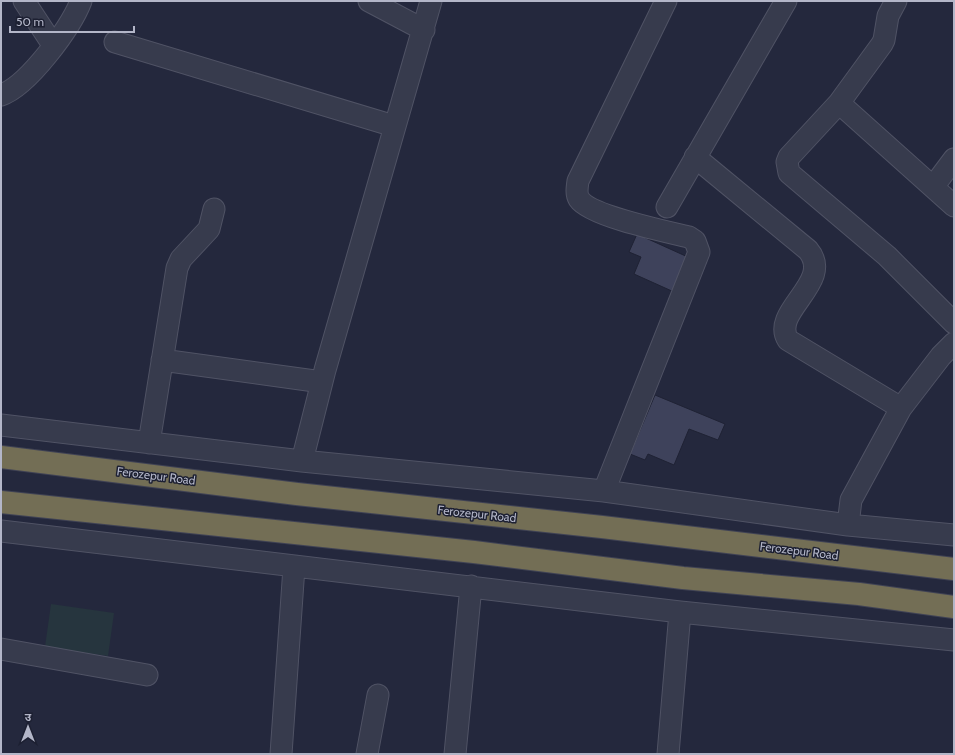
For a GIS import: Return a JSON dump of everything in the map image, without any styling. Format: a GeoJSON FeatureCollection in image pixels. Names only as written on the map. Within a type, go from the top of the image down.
{"type":"FeatureCollection","features":[{"type":"Feature","properties":{"kind":"highway","name":"Ferozepur Road"},"geometry":{"type":"LineString","coordinates":[[1,457],[289,493],[954,569]]}},
{"type":"Feature","properties":{"kind":"highway"},"geometry":{"type":"LineString","coordinates":[[1,502],[458,551],[683,578],[817,590],[954,607]]}},
{"type":"Feature","properties":{"kind":"street"},"geometry":{"type":"LineString","coordinates":[[24,1],[53,45]]}},
{"type":"Feature","properties":{"kind":"street"},"geometry":{"type":"LineString","coordinates":[[1,95],[24,81],[69,25],[81,1]]}},
{"type":"Feature","properties":{"kind":"street"},"geometry":{"type":"LineString","coordinates":[[369,1],[424,30]]}},
{"type":"Feature","properties":{"kind":"street"},"geometry":{"type":"LineString","coordinates":[[302,461],[322,382],[386,161],[394,126],[424,30],[431,1]]}},
{"type":"Feature","properties":{"kind":"street"},"geometry":{"type":"LineString","coordinates":[[604,491],[698,252],[695,241],[689,237],[633,224],[586,206],[580,200],[577,193],[578,181],[666,1]]}},
{"type":"Feature","properties":{"kind":"street"},"geometry":{"type":"LineString","coordinates":[[667,207],[695,157],[762,46],[786,1]]}},
{"type":"Feature","properties":{"kind":"street"},"geometry":{"type":"LineString","coordinates":[[896,1],[888,16],[884,40],[839,103],[789,157],[787,162],[789,173],[887,256],[954,323]]}},
{"type":"Feature","properties":{"kind":"street"},"geometry":{"type":"LineString","coordinates":[[115,42],[394,126]]}},
{"type":"Feature","properties":{"kind":"street"},"geometry":{"type":"LineString","coordinates":[[839,103],[954,206]]}},
{"type":"Feature","properties":{"kind":"street"},"geometry":{"type":"LineString","coordinates":[[695,157],[808,250],[815,258],[816,266],[813,276],[786,322],[785,332],[788,340],[901,408]]}},
{"type":"Feature","properties":{"kind":"street"},"geometry":{"type":"LineString","coordinates":[[933,188],[954,159]]}},
{"type":"Feature","properties":{"kind":"street"},"geometry":{"type":"LineString","coordinates":[[149,443],[178,268],[181,259],[209,228],[214,209]]}},
{"type":"Feature","properties":{"kind":"street"},"geometry":{"type":"LineString","coordinates":[[848,525],[851,500],[901,408],[941,356],[954,344]]}},
{"type":"Feature","properties":{"kind":"street"},"geometry":{"type":"LineString","coordinates":[[162,360],[322,382]]}},
{"type":"Feature","properties":{"kind":"street"},"geometry":{"type":"LineString","coordinates":[[1,425],[302,461],[604,491],[848,525],[954,535]]}},
{"type":"Feature","properties":{"kind":"street"},"geometry":{"type":"LineString","coordinates":[[1,531],[680,612],[954,640]]}},
{"type":"Feature","properties":{"kind":"street"},"geometry":{"type":"LineString","coordinates":[[281,754],[294,567]]}},
{"type":"Feature","properties":{"kind":"street"},"geometry":{"type":"LineString","coordinates":[[455,754],[471,586]]}},
{"type":"Feature","properties":{"kind":"street"},"geometry":{"type":"LineString","coordinates":[[668,754],[680,612]]}},
{"type":"Feature","properties":{"kind":"street"},"geometry":{"type":"LineString","coordinates":[[1,649],[147,675]]}},
{"type":"Feature","properties":{"kind":"street"},"geometry":{"type":"LineString","coordinates":[[367,754],[378,695]]}},
{"type":"Feature","properties":{"kind":"shaded area"},"geometry":{"type":"Polygon","coordinates":[[[51,604],[114,613],[108,656],[45,647],[51,604]]]}},
{"type":"Feature","properties":{"kind":"building"},"geometry":{"type":"Polygon","coordinates":[[[637,234],[690,258],[674,292],[634,274],[641,257],[629,252],[637,234]]]}},
{"type":"Feature","properties":{"kind":"building"},"geometry":{"type":"Polygon","coordinates":[[[655,395],[725,424],[718,440],[689,429],[674,465],[648,454],[645,460],[630,454],[655,395]]]}}]}
